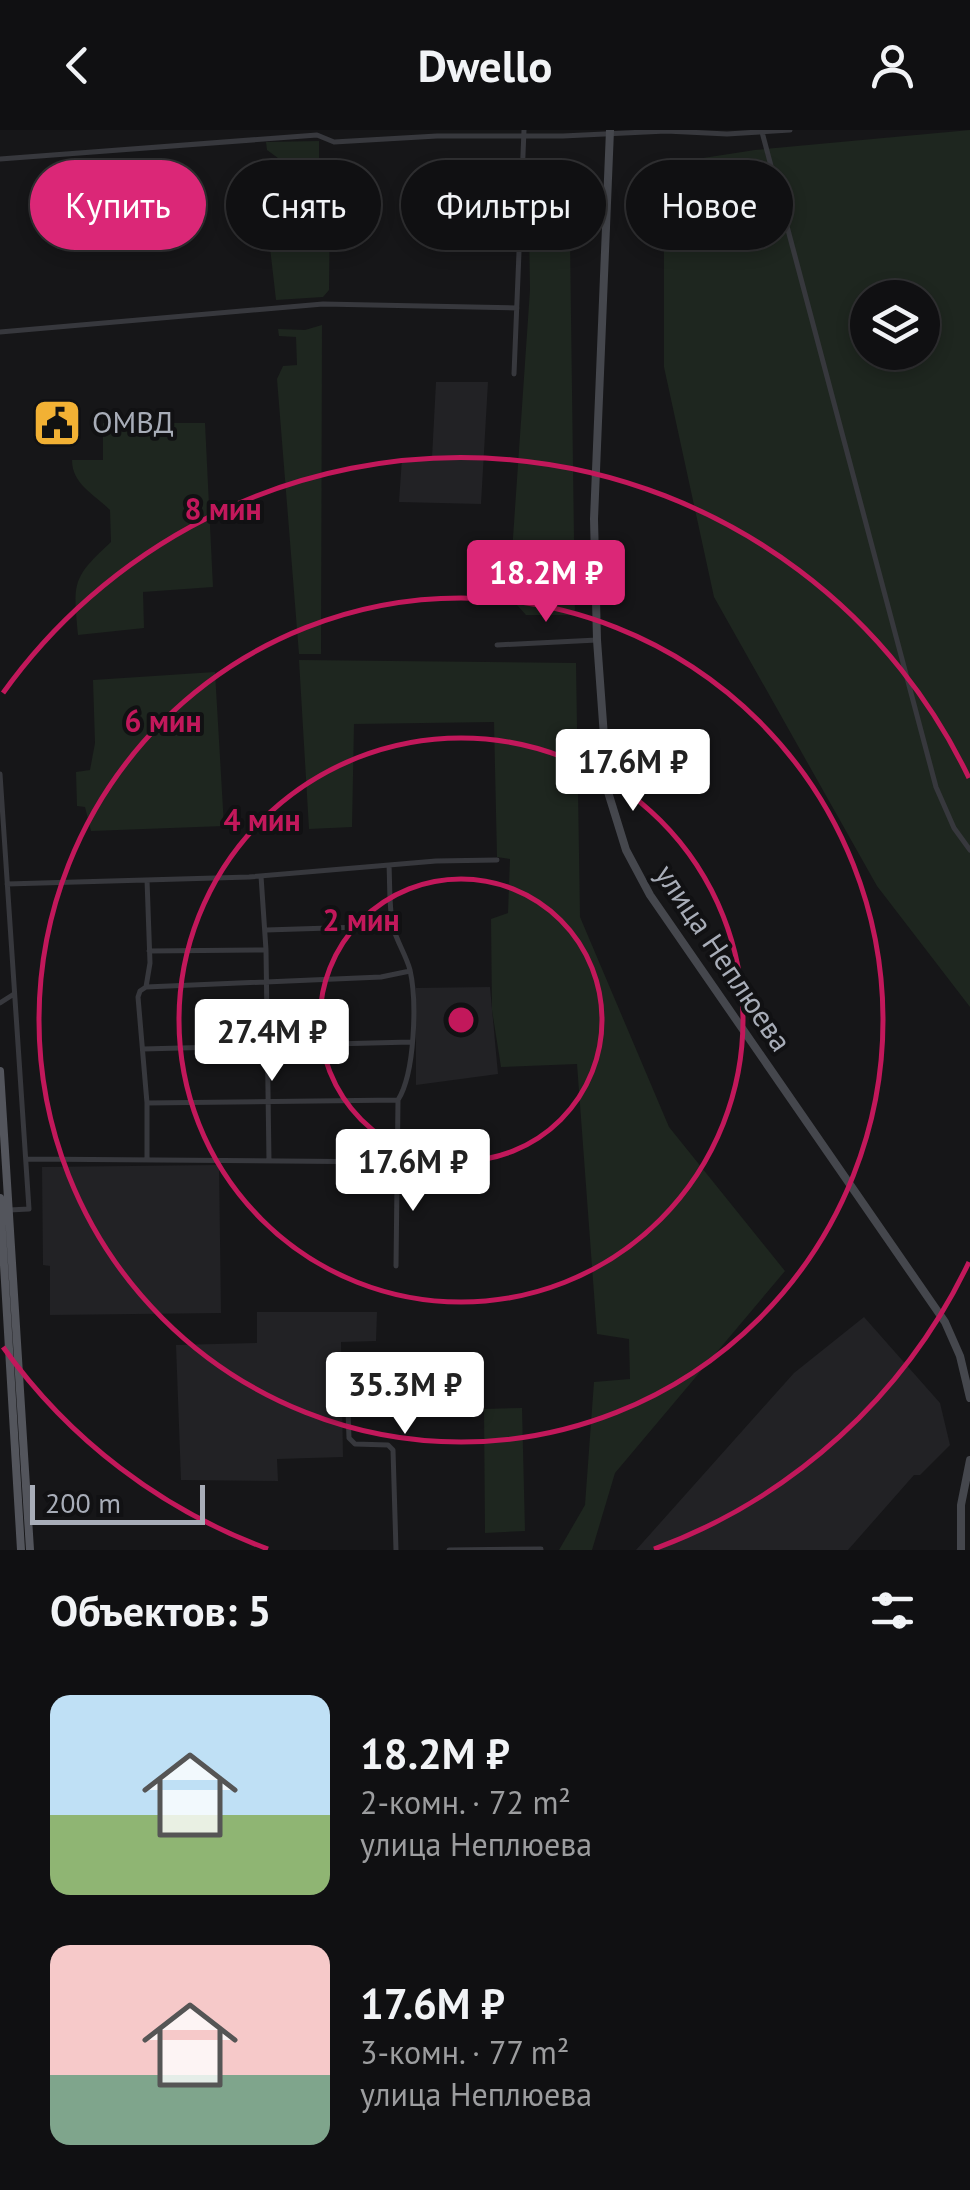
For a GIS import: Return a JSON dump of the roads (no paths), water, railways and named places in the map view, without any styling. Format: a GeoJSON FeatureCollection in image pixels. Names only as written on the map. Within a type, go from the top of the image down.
{"type":"FeatureCollection","features":[{"type":"Feature","properties":{"kind":"main road","name":"улица Неплюева"},"geometry":{"type":"LineString","coordinates":[[610,132],[594,518],[606,776],[615,820],[632,864],[676,933],[936,1306],[956,1344],[970,1398]]}},
{"type":"Feature","properties":{"kind":"main road"},"geometry":{"type":"LineString","coordinates":[[0,1071],[3,1210],[22,1550]]}},
{"type":"Feature","properties":{"kind":"main road"},"geometry":{"type":"LineString","coordinates":[[0,1198],[30,1550]]}},
{"type":"Feature","properties":{"kind":"main road"},"geometry":{"type":"LineString","coordinates":[[961,1550],[961,1504],[970,1460]]}},
{"type":"Feature","properties":{"kind":"street"},"geometry":{"type":"LineString","coordinates":[[0,159],[265,134],[317,135],[334,142],[524,132],[727,134],[790,130]]}},
{"type":"Feature","properties":{"kind":"street"},"geometry":{"type":"LineString","coordinates":[[514,374],[524,132]]}},
{"type":"Feature","properties":{"kind":"street"},"geometry":{"type":"LineString","coordinates":[[762,132],[936,787],[954,828],[970,850]]}},
{"type":"Feature","properties":{"kind":"street"},"geometry":{"type":"LineString","coordinates":[[0,332],[324,304],[517,308]]}},
{"type":"Feature","properties":{"kind":"street"},"geometry":{"type":"LineString","coordinates":[[497,645],[597,640]]}},
{"type":"Feature","properties":{"kind":"street"},"geometry":{"type":"LineString","coordinates":[[0,774],[29,1208],[3,1210]]}},
{"type":"Feature","properties":{"kind":"street"},"geometry":{"type":"LineString","coordinates":[[0,860],[5,850]]}},
{"type":"Feature","properties":{"kind":"street"},"geometry":{"type":"LineString","coordinates":[[7,884],[261,876],[497,860]]}},
{"type":"Feature","properties":{"kind":"street"},"geometry":{"type":"LineString","coordinates":[[388,865],[393,926],[410,970],[412,1042],[406,1088],[398,1100],[396,1266]]}},
{"type":"Feature","properties":{"kind":"street"},"geometry":{"type":"LineString","coordinates":[[261,876],[266,930],[268,1161]]}},
{"type":"Feature","properties":{"kind":"street"},"geometry":{"type":"LineString","coordinates":[[146,987],[148,880]]}},
{"type":"Feature","properties":{"kind":"street"},"geometry":{"type":"LineString","coordinates":[[266,930],[393,926]]}},
{"type":"Feature","properties":{"kind":"street"},"geometry":{"type":"LineString","coordinates":[[149,951],[266,950]]}},
{"type":"Feature","properties":{"kind":"street"},"geometry":{"type":"LineString","coordinates":[[147,1160],[140,990],[380,977],[410,970]]}},
{"type":"Feature","properties":{"kind":"street"},"geometry":{"type":"LineString","coordinates":[[0,1003],[14,994]]}},
{"type":"Feature","properties":{"kind":"street"},"geometry":{"type":"LineString","coordinates":[[143,1050],[412,1042]]}},
{"type":"Feature","properties":{"kind":"street"},"geometry":{"type":"LineString","coordinates":[[146,1103],[398,1100]]}},
{"type":"Feature","properties":{"kind":"street"},"geometry":{"type":"LineString","coordinates":[[26,1159],[395,1162]]}},
{"type":"Feature","properties":{"kind":"street"},"geometry":{"type":"LineString","coordinates":[[346,1355],[349,1438],[355,1444],[388,1445],[393,1450],[396,1550]]}},
{"type":"Feature","properties":{"kind":"street"},"geometry":{"type":"LineString","coordinates":[[449,1550],[542,1549]]}},
{"type":"Feature","properties":{"kind":"place","name":"ОМВД"},"geometry":{"type":"Point","coordinates":[57,423]}}]}
